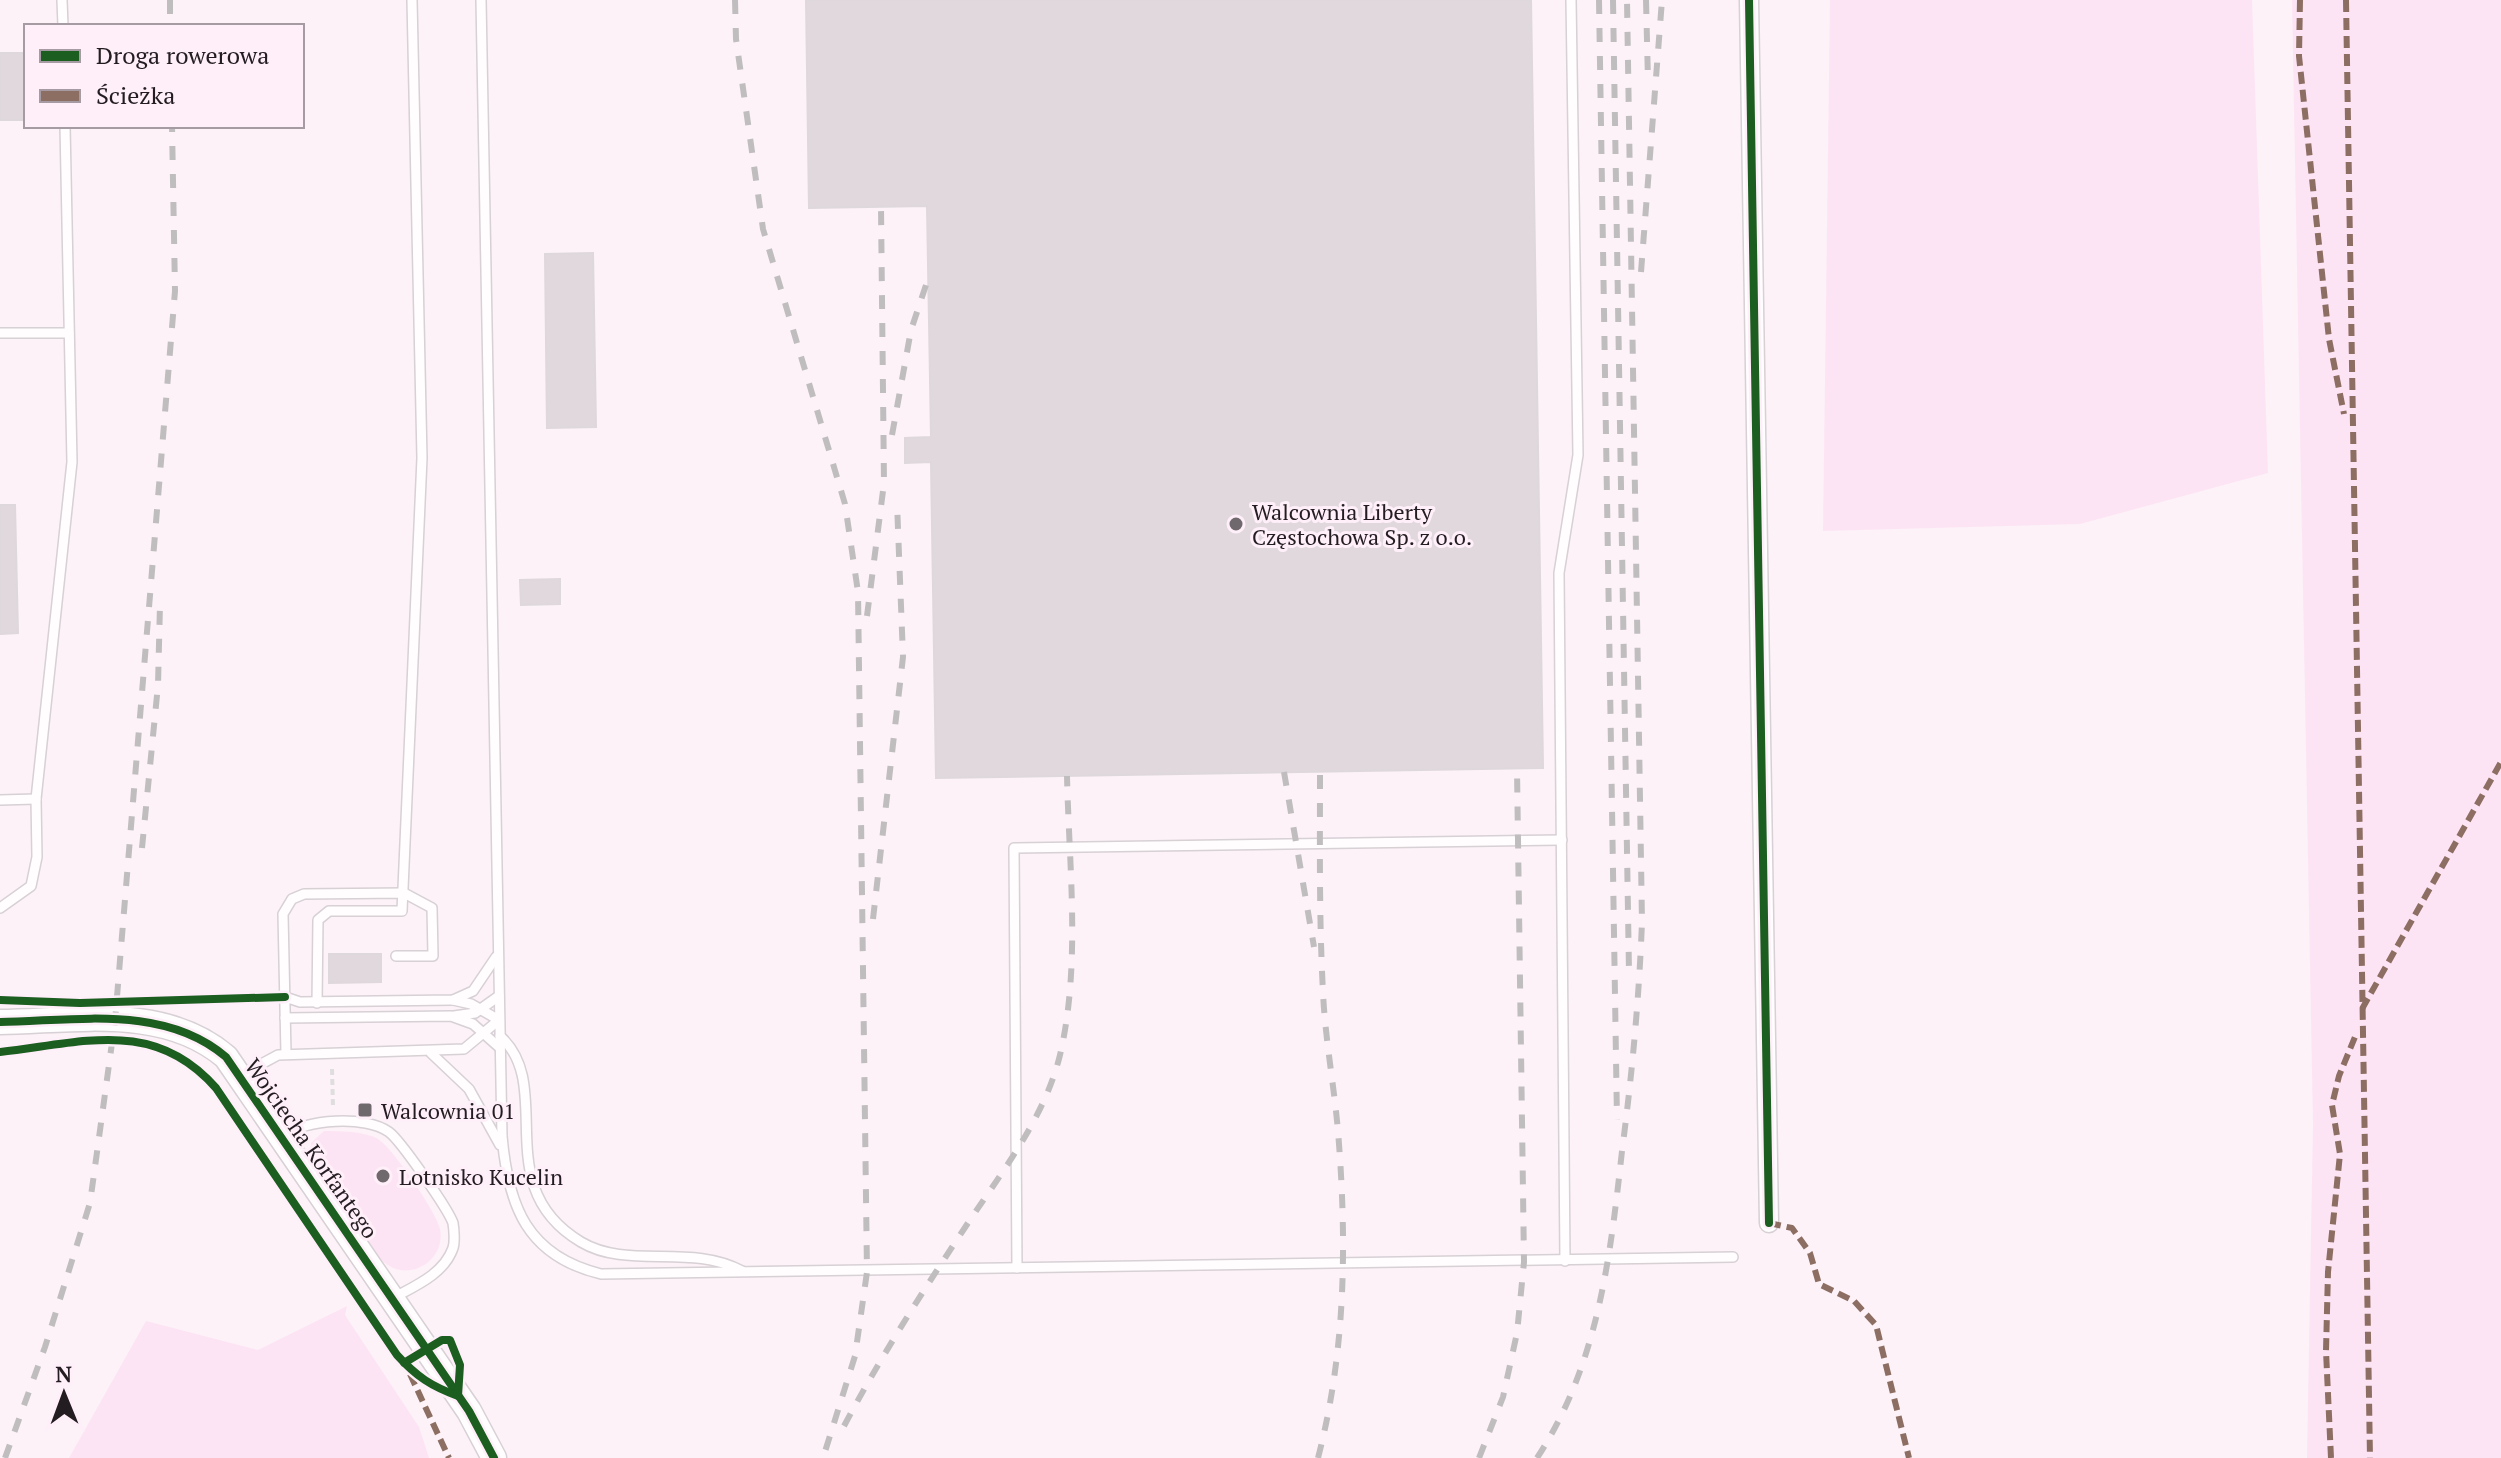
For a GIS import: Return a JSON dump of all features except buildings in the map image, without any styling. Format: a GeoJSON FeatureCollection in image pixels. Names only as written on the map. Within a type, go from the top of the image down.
{"type":"FeatureCollection","features":[{"type":"Feature","properties":{"kind":"street"},"geometry":{"type":"LineString","coordinates":[[1749,0],[1769,1223]]}},
{"type":"Feature","properties":{"kind":"street","name":"Wojciecha Korfantego"},"geometry":{"type":"LineString","coordinates":[[0,1022],[148,1021],[178,1027],[209,1042],[241,1075],[283,1136],[480,1427],[494,1458]]}},
{"type":"Feature","properties":{"kind":"lane"},"geometry":{"type":"LineString","coordinates":[[62,0],[63,24]]}},
{"type":"Feature","properties":{"kind":"lane"},"geometry":{"type":"LineString","coordinates":[[317,1003],[318,920],[329,911],[402,911],[404,893],[422,458],[412,0]]}},
{"type":"Feature","properties":{"kind":"lane"},"geometry":{"type":"LineString","coordinates":[[481,0],[504,1153],[506,1180],[518,1215],[538,1241],[572,1267],[601,1274],[1733,1257]]}},
{"type":"Feature","properties":{"kind":"lane"},"geometry":{"type":"LineString","coordinates":[[1565,1261],[1559,573],[1578,455],[1571,0]]}},
{"type":"Feature","properties":{"kind":"lane"},"geometry":{"type":"LineString","coordinates":[[0,908],[31,886],[37,857],[36,799],[72,462],[65,128]]}},
{"type":"Feature","properties":{"kind":"lane"},"geometry":{"type":"LineString","coordinates":[[0,333],[69,333]]}},
{"type":"Feature","properties":{"kind":"lane"},"geometry":{"type":"LineString","coordinates":[[0,800],[36,799]]}},
{"type":"Feature","properties":{"kind":"lane"},"geometry":{"type":"LineString","coordinates":[[1017,1268],[1014,848],[1562,840]]}},
{"type":"Feature","properties":{"kind":"lane"},"geometry":{"type":"LineString","coordinates":[[286,1054],[283,914],[292,899],[304,894],[404,893],[432,908],[433,956],[396,956]]}},
{"type":"Feature","properties":{"kind":"lane"},"geometry":{"type":"LineString","coordinates":[[453,1000],[473,991],[489,971],[498,952]]}},
{"type":"Feature","properties":{"kind":"lane"},"geometry":{"type":"LineString","coordinates":[[285,1018],[451,1016],[481,1008],[499,996]]}},
{"type":"Feature","properties":{"kind":"lane"},"geometry":{"type":"LineString","coordinates":[[285,997],[317,1003],[453,1000],[481,1008],[499,1020]]}},
{"type":"Feature","properties":{"kind":"lane"},"geometry":{"type":"LineString","coordinates":[[451,1016],[473,1024],[500,1048]]}},
{"type":"Feature","properties":{"kind":"lane"},"geometry":{"type":"LineString","coordinates":[[241,1075],[278,1055],[286,1054],[431,1053],[464,1049],[499,1020]]}},
{"type":"Feature","properties":{"kind":"lane"},"geometry":{"type":"LineString","coordinates":[[500,1036],[515,1050],[522,1070],[524,1141],[530,1178],[543,1206],[557,1224],[583,1243],[606,1252],[704,1257],[724,1261],[746,1273]]}},
{"type":"Feature","properties":{"kind":"lane"},"geometry":{"type":"LineString","coordinates":[[431,1053],[469,1089],[504,1153]]}},
{"type":"Feature","properties":{"kind":"lane"},"geometry":{"type":"LineString","coordinates":[[283,1136],[294,1128],[318,1122],[371,1126],[389,1132],[424,1178],[453,1223],[454,1246],[439,1270],[393,1298]]}},
{"type":"Feature","properties":{"kind":"path"},"geometry":{"type":"LineString","coordinates":[[332,1054],[332,1107],[337,1110]]}},
{"type":"Feature","properties":{"kind":"shaded area"},"geometry":{"type":"Polygon","coordinates":[[[1830,0],[2252,0],[2268,473],[2080,524],[1823,531],[1830,0]]]}},
{"type":"Feature","properties":{"kind":"shaded area"},"geometry":{"type":"Polygon","coordinates":[[[2292,0],[2501,0],[2501,1458],[2307,1458],[2313,1125],[2292,0]]]}},
{"type":"Feature","properties":{"kind":"shaded area"},"geometry":{"type":"Polygon","coordinates":[[[324,1131],[366,1134],[385,1145],[423,1196],[437,1221],[440,1240],[432,1259],[415,1269],[405,1270],[395,1269],[377,1255],[312,1158],[311,1143],[324,1131]]]}},
{"type":"Feature","properties":{"kind":"shaded area"},"geometry":{"type":"Polygon","coordinates":[[[347,1306],[345,1315],[419,1427],[429,1458],[69,1458],[146,1321],[258,1350],[347,1306]]]}},
{"type":"Feature","properties":{"kind":"railway"},"geometry":{"type":"LineString","coordinates":[[170,0],[170,24]]}},
{"type":"Feature","properties":{"kind":"railway"},"geometry":{"type":"LineString","coordinates":[[735,0],[736,39],[763,229],[845,504],[858,592],[867,1272],[855,1356],[823,1458]]}},
{"type":"Feature","properties":{"kind":"railway"},"geometry":{"type":"LineString","coordinates":[[1599,0],[1617,1120]]}},
{"type":"Feature","properties":{"kind":"railway"},"geometry":{"type":"LineString","coordinates":[[1613,0],[1629,972]]}},
{"type":"Feature","properties":{"kind":"railway"},"geometry":{"type":"LineString","coordinates":[[1537,1458],[1558,1423],[1574,1386],[1598,1310],[1617,1191],[1639,980],[1642,922],[1627,0]]}},
{"type":"Feature","properties":{"kind":"railway"},"geometry":{"type":"LineString","coordinates":[[1646,0],[1648,81]]}},
{"type":"Feature","properties":{"kind":"railway"},"geometry":{"type":"LineString","coordinates":[[1641,272],[1662,0]]}},
{"type":"Feature","properties":{"kind":"railway"},"geometry":{"type":"LineString","coordinates":[[5,1458],[45,1347],[90,1203],[115,1021],[175,291],[172,128]]}},
{"type":"Feature","properties":{"kind":"railway"},"geometry":{"type":"LineString","coordinates":[[867,616],[884,483],[881,207]]}},
{"type":"Feature","properties":{"kind":"railway"},"geometry":{"type":"LineString","coordinates":[[892,435],[911,330],[928,279]]}},
{"type":"Feature","properties":{"kind":"railway"},"geometry":{"type":"LineString","coordinates":[[873,919],[903,657],[897,503]]}},
{"type":"Feature","properties":{"kind":"railway"},"geometry":{"type":"LineString","coordinates":[[142,848],[158,685],[160,604]]}},
{"type":"Feature","properties":{"kind":"railway"},"geometry":{"type":"LineString","coordinates":[[1479,1458],[1503,1397],[1517,1333],[1524,1262],[1517,769]]}},
{"type":"Feature","properties":{"kind":"railway"},"geometry":{"type":"LineString","coordinates":[[1284,772],[1314,947]]}},
{"type":"Feature","properties":{"kind":"railway"},"geometry":{"type":"LineString","coordinates":[[1318,1458],[1334,1377],[1343,1255],[1338,1131],[1323,992],[1320,772]]}},
{"type":"Feature","properties":{"kind":"railway"},"geometry":{"type":"LineString","coordinates":[[844,1426],[917,1302],[1020,1146],[1053,1079],[1066,1021],[1072,951],[1067,776]]}},
{"type":"Feature","properties":{"kind":"marked path"},"geometry":{"type":"LineString","coordinates":[[2300,0],[2299,56],[2329,339],[2344,414]]}},
{"type":"Feature","properties":{"kind":"marked path"},"geometry":{"type":"LineString","coordinates":[[2346,0],[2370,1458]]}},
{"type":"Feature","properties":{"kind":"marked path"},"geometry":{"type":"LineString","coordinates":[[2362,1009],[2501,762]]}},
{"type":"Feature","properties":{"kind":"marked path"},"geometry":{"type":"LineString","coordinates":[[2331,1458],[2326,1351],[2328,1272],[2340,1154],[2332,1105],[2339,1076],[2357,1032]]}},
{"type":"Feature","properties":{"kind":"marked path"},"geometry":{"type":"LineString","coordinates":[[1769,1223],[1792,1228],[1810,1253],[1819,1284],[1854,1301],[1876,1325],[1909,1458]]}},
{"type":"Feature","properties":{"kind":"marked path"},"geometry":{"type":"LineString","coordinates":[[410,1374],[449,1458]]}},
{"type":"Feature","properties":{"kind":"cycle path"},"geometry":{"type":"LineString","coordinates":[[1749,0],[1769,1223]]}},
{"type":"Feature","properties":{"kind":"cycle path"},"geometry":{"type":"LineString","coordinates":[[0,1000],[80,1003],[285,997]]}},
{"type":"Feature","properties":{"kind":"cycle path"},"geometry":{"type":"LineString","coordinates":[[0,1022],[89,1019],[147,1022],[202,1040],[226,1057],[469,1411],[494,1458]]}},
{"type":"Feature","properties":{"kind":"cycle path"},"geometry":{"type":"LineString","coordinates":[[0,1052],[116,1040],[142,1043],[168,1051],[192,1066],[216,1088],[397,1355],[404,1363],[425,1380],[458,1396],[460,1365],[450,1340],[442,1340],[404,1363]]}},
{"type":"Feature","properties":{"kind":"place","name":"Walcownia Liberty Częstochowa Sp. z o.o."},"geometry":{"type":"Point","coordinates":[1236,524]}},
{"type":"Feature","properties":{"kind":"place","name":"Walcownia 01"},"geometry":{"type":"Point","coordinates":[365,1110]}},
{"type":"Feature","properties":{"kind":"place","name":"Lotnisko Kucelin"},"geometry":{"type":"Point","coordinates":[383,1176]}}]}
